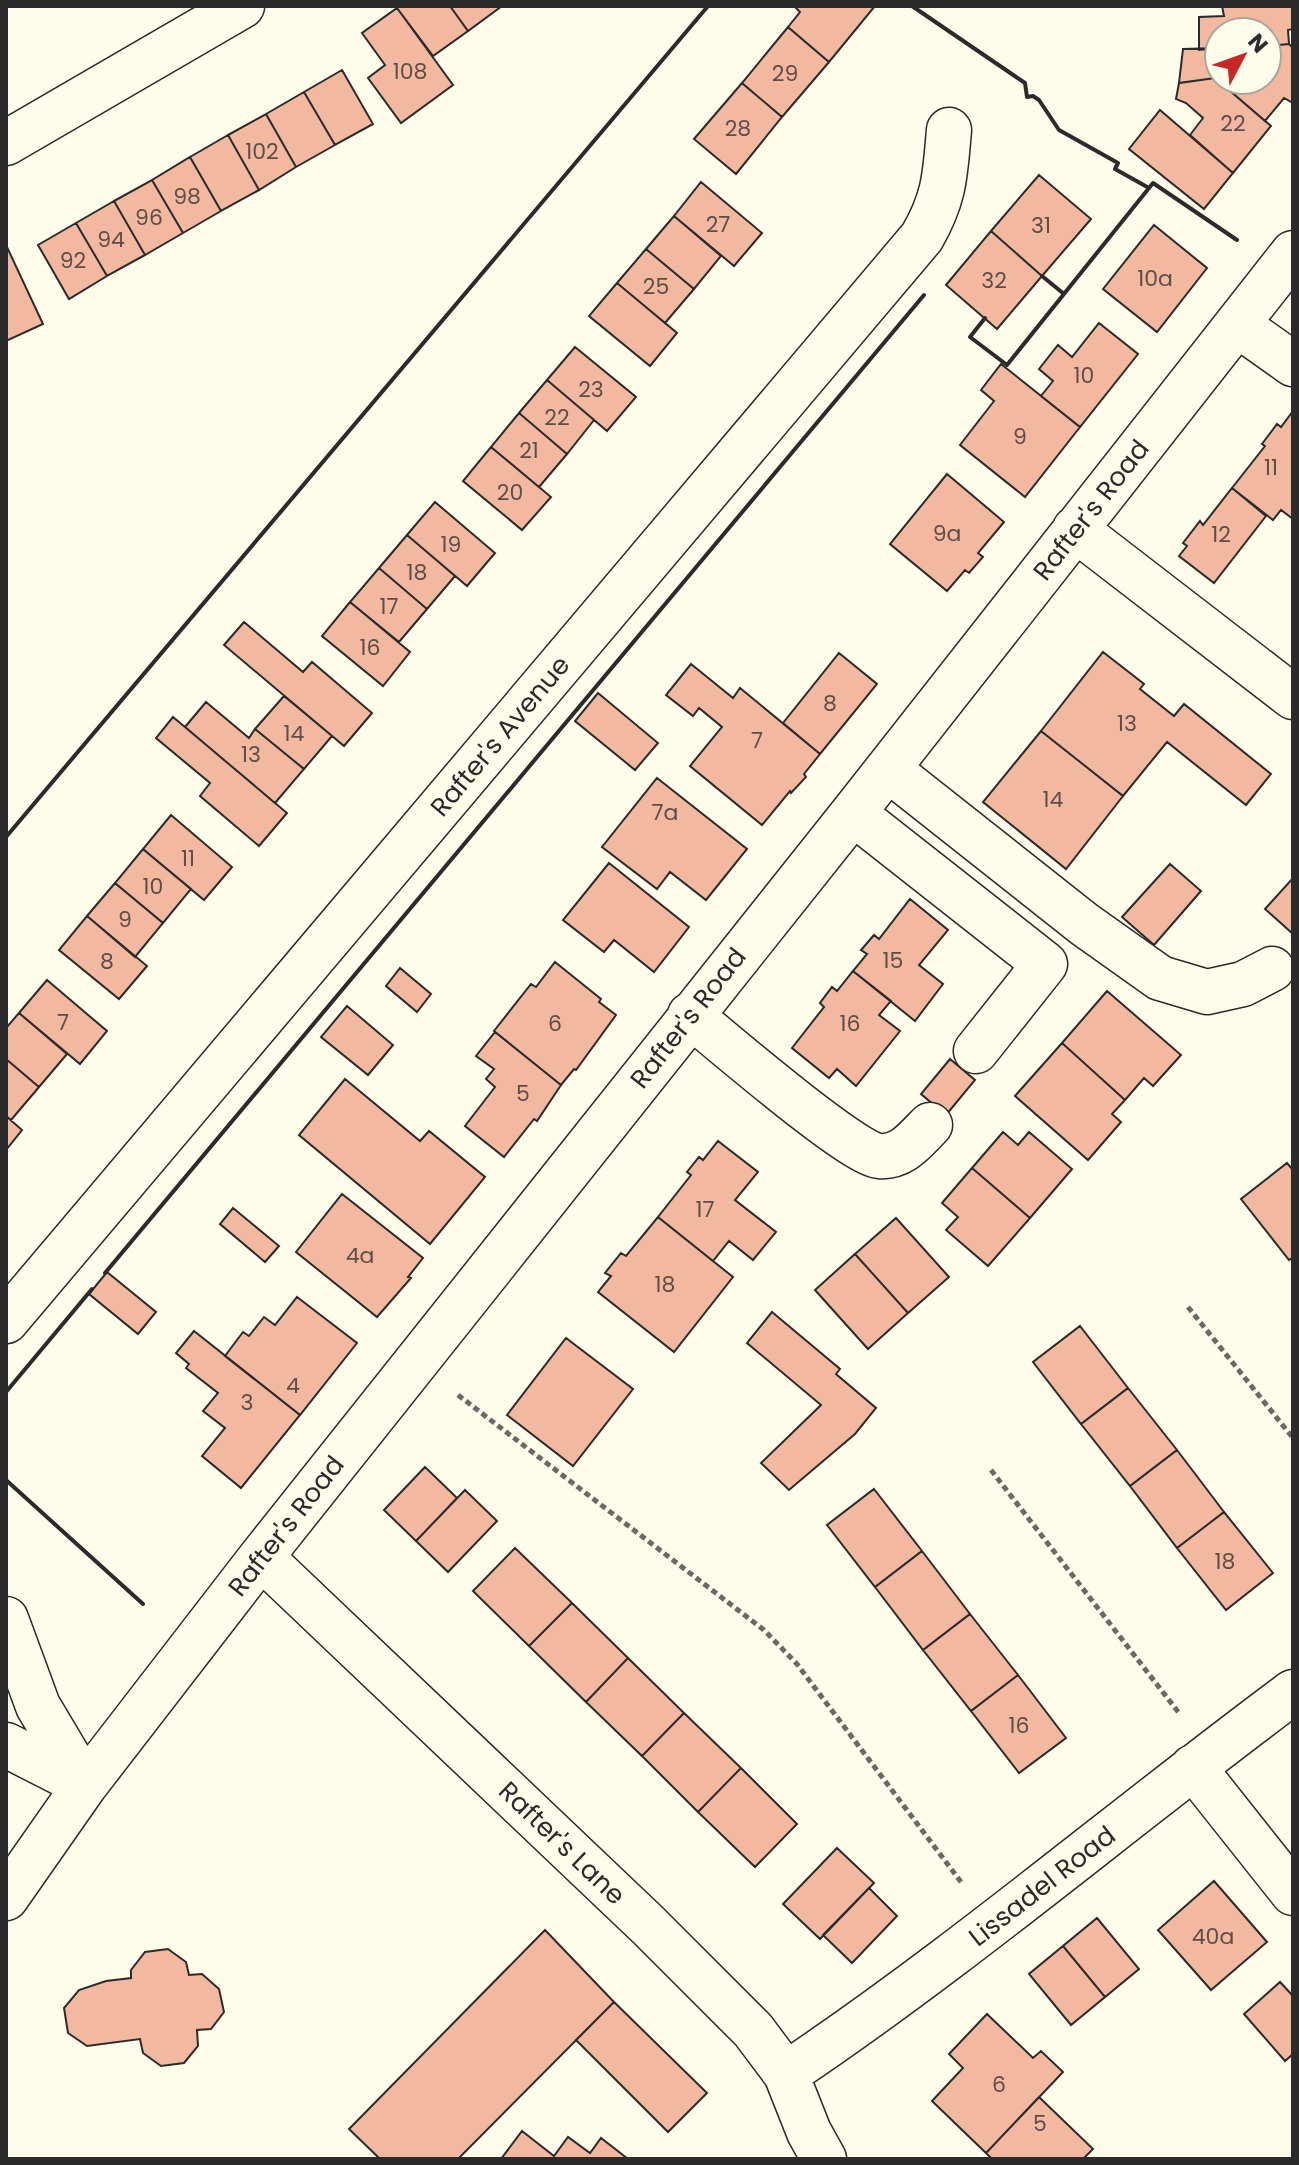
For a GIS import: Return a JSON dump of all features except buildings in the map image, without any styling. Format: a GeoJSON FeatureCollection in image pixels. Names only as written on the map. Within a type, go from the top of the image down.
{"type":"FeatureCollection","features":[{"type":"Feature","properties":{"kind":"street"},"geometry":{"type":"LineString","coordinates":[[6,143],[242,6]]}},
{"type":"Feature","properties":{"kind":"street","name":"Rafter's Avenue"},"geometry":{"type":"LineString","coordinates":[[6,1321],[922,237],[937,210],[944,184],[949,130]]}},
{"type":"Feature","properties":{"kind":"street","name":"Rafter's Road"},"geometry":{"type":"LineString","coordinates":[[6,1898],[85,1785],[261,1557],[888,769],[1293,253]]}},
{"type":"Feature","properties":{"kind":"street"},"geometry":{"type":"LineString","coordinates":[[1238,325],[1293,364]]}},
{"type":"Feature","properties":{"kind":"street"},"geometry":{"type":"LineString","coordinates":[[1075,529],[1293,697]]}},
{"type":"Feature","properties":{"kind":"street"},"geometry":{"type":"LineString","coordinates":[[888,769],[1084,924],[1160,978],[1207,992],[1243,984],[1272,969]]}},
{"type":"Feature","properties":{"kind":"street"},"geometry":{"type":"LineString","coordinates":[[853,813],[1045,964],[976,1051]]}},
{"type":"Feature","properties":{"kind":"street"},"geometry":{"type":"LineString","coordinates":[[690,1015],[837,1133],[876,1157],[901,1153],[930,1125]]}},
{"type":"Feature","properties":{"kind":"street","name":"Rafter's Lane"},"geometry":{"type":"LineString","coordinates":[[261,1557],[753,2030],[786,2074],[809,2132],[824,2159]]}},
{"type":"Feature","properties":{"kind":"street"},"geometry":{"type":"LineString","coordinates":[[6,1619],[38,1706],[85,1785]]}},
{"type":"Feature","properties":{"kind":"street","name":"Lissadel Road"},"geometry":{"type":"LineString","coordinates":[[786,2074],[995,1924],[1293,1692]]}},
{"type":"Feature","properties":{"kind":"street"},"geometry":{"type":"LineString","coordinates":[[6,1745],[85,1785]]}},
{"type":"Feature","properties":{"kind":"street"},"geometry":{"type":"LineString","coordinates":[[1202,1760],[1293,1893]]}},
{"type":"Feature","properties":{"kind":"path"},"geometry":{"type":"LineString","coordinates":[[1188,1307],[1293,1438]]}},
{"type":"Feature","properties":{"kind":"path"},"geometry":{"type":"LineString","coordinates":[[416,1362],[764,1630],[797,1664],[995,1924]]}},
{"type":"Feature","properties":{"kind":"path"},"geometry":{"type":"LineString","coordinates":[[991,1470],[1202,1760]]}},
{"type":"Feature","properties":{"kind":"wall"},"geometry":{"type":"LineString","coordinates":[[6,837],[708,6]]}},
{"type":"Feature","properties":{"kind":"wall"},"geometry":{"type":"LineString","coordinates":[[912,6],[1025,83],[1027,97],[1033,96],[1039,100],[1059,130],[1118,163],[1115,169],[1149,188],[1153,183],[1237,240]]}},
{"type":"Feature","properties":{"kind":"wall"},"geometry":{"type":"LineString","coordinates":[[985,318],[970,337],[1007,365],[1149,188]]}},
{"type":"Feature","properties":{"kind":"wall"},"geometry":{"type":"LineString","coordinates":[[1042,276],[1064,294]]}},
{"type":"Feature","properties":{"kind":"wall"},"geometry":{"type":"LineString","coordinates":[[105,1273],[924,295]]}},
{"type":"Feature","properties":{"kind":"wall"},"geometry":{"type":"LineString","coordinates":[[6,1392],[92,1289]]}},
{"type":"Feature","properties":{"kind":"wall"},"geometry":{"type":"LineString","coordinates":[[6,1480],[143,1604]]}}]}
